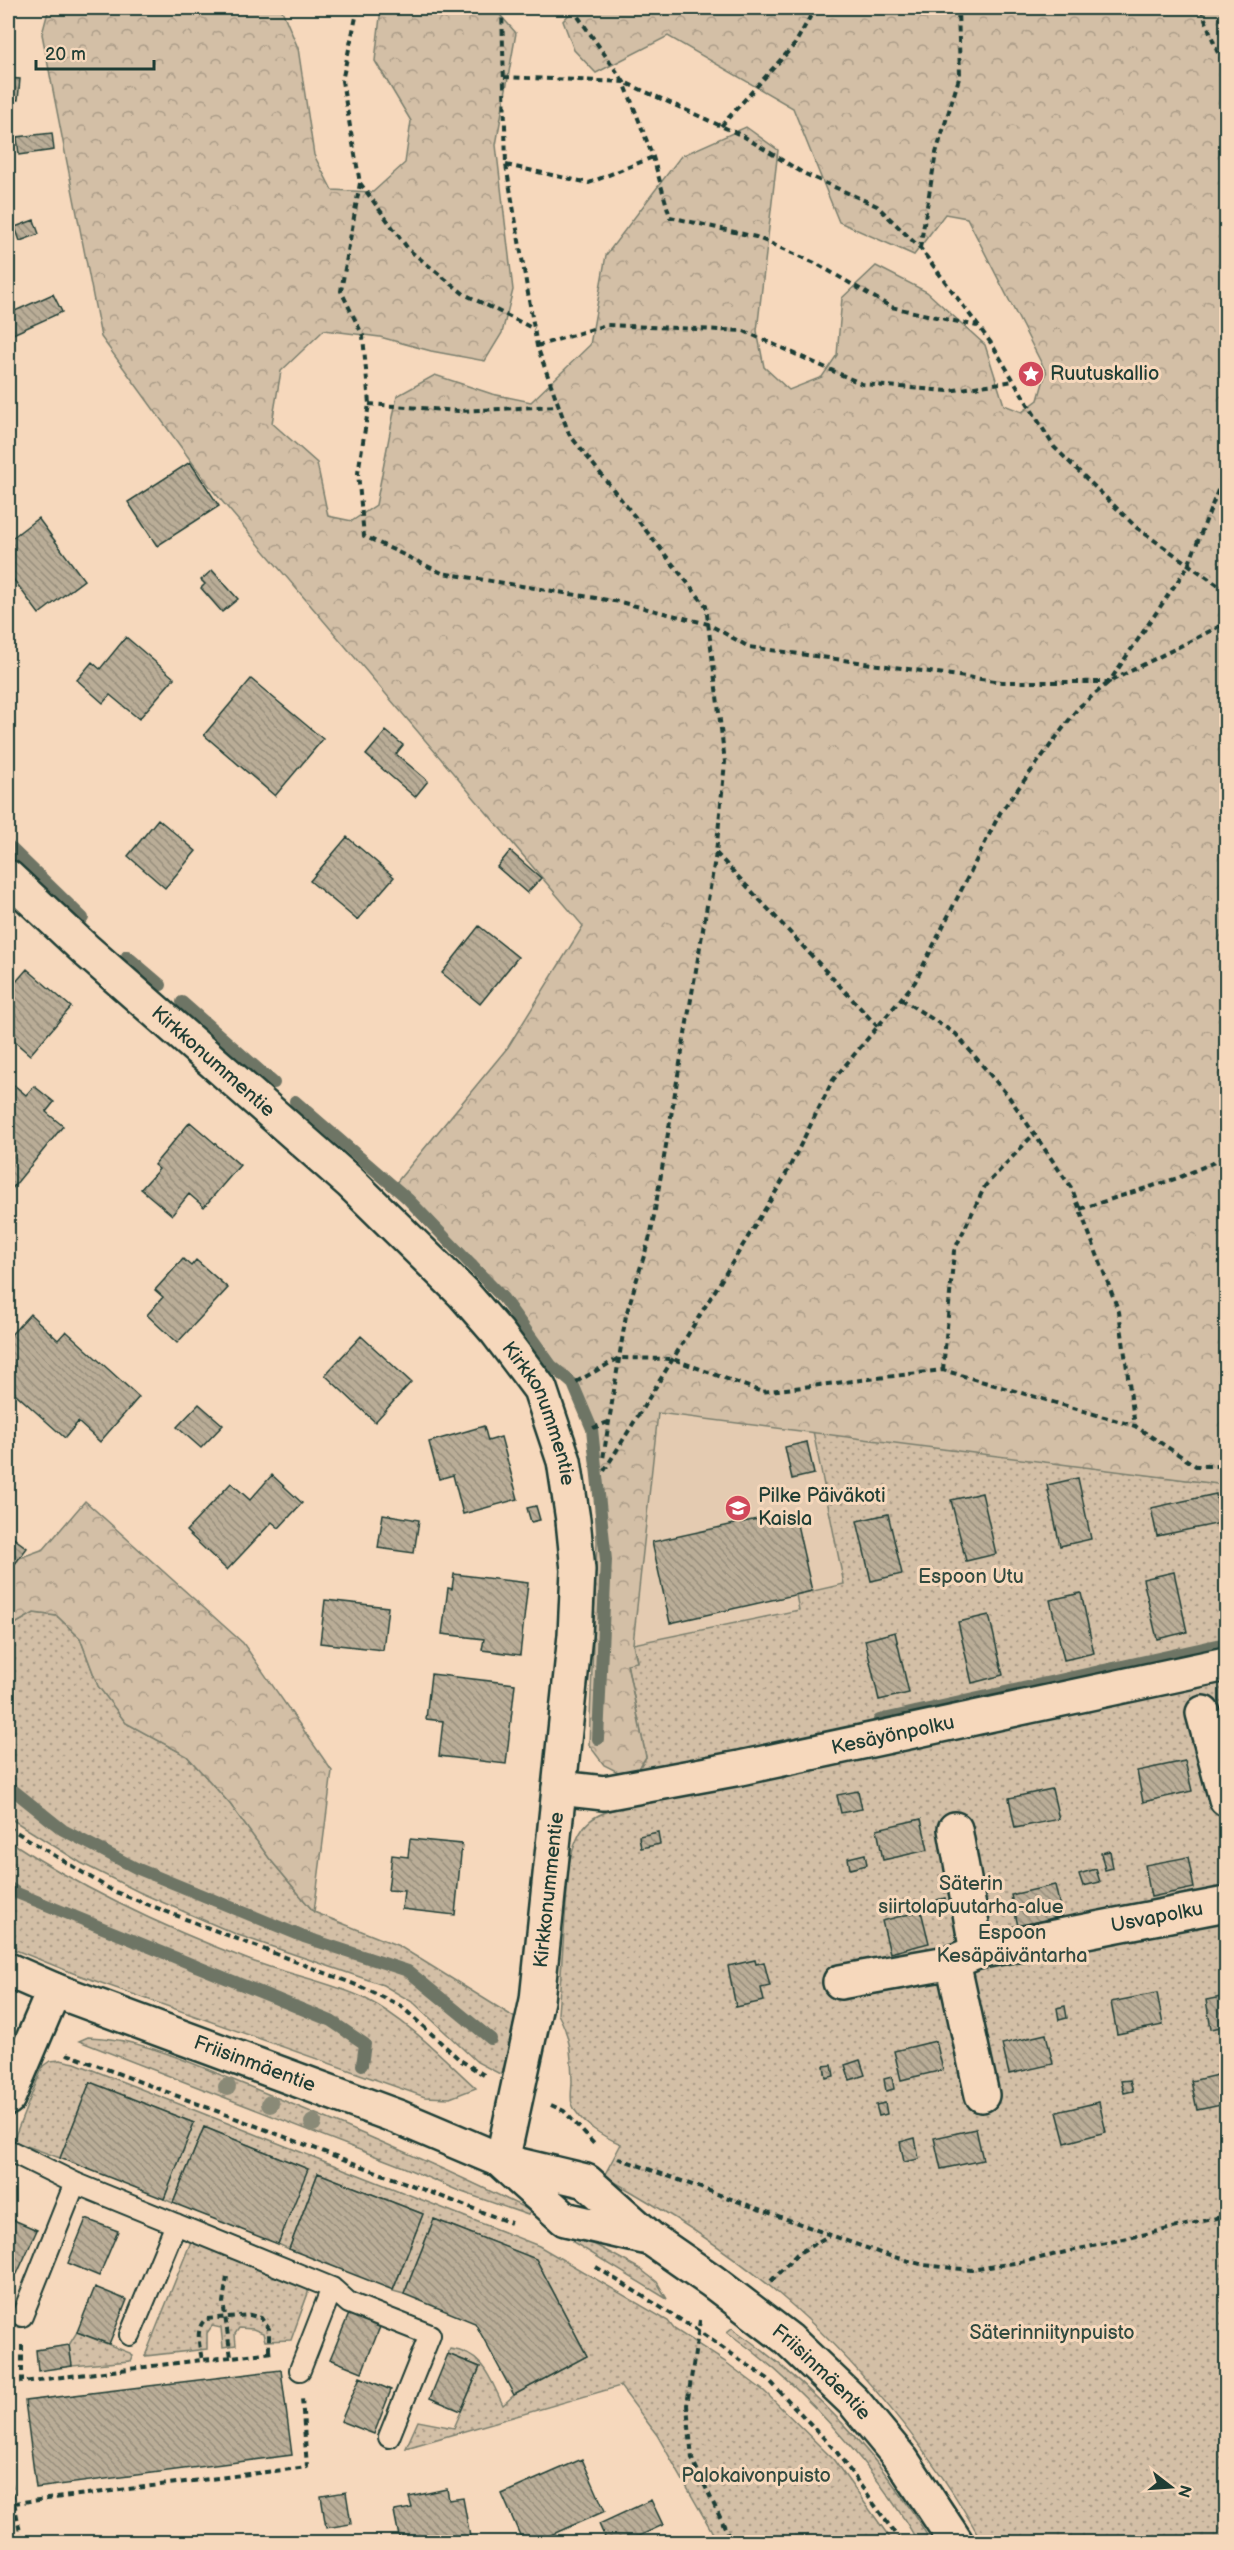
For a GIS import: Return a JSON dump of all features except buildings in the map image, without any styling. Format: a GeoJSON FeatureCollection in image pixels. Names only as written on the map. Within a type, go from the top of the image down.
{"type":"FeatureCollection","features":[{"type":"Feature","properties":{"kind":"street","name":"Kirkkonummentie"},"geometry":{"type":"LineString","coordinates":[[8,877],[79,944],[350,1182],[463,1293],[497,1332],[540,1389],[564,1461],[578,1570],[575,1635],[537,2001],[502,2161]]}},
{"type":"Feature","properties":{"kind":"street","name":"Kesäyönpolku"},"geometry":{"type":"LineString","coordinates":[[559,1788],[604,1793],[740,1768],[1227,1664]]}},
{"type":"Feature","properties":{"kind":"street"},"geometry":{"type":"LineString","coordinates":[[1203,1713],[1227,1799]]}},
{"type":"Feature","properties":{"kind":"street"},"geometry":{"type":"LineString","coordinates":[[955,1829],[965,1957],[982,2095]]}},
{"type":"Feature","properties":{"kind":"street","name":"Usvapolku"},"geometry":{"type":"LineString","coordinates":[[840,1982],[1227,1904]]}},
{"type":"Feature","properties":{"kind":"street","name":"Friisinmäentie"},"geometry":{"type":"LineString","coordinates":[[8,1970],[54,1990],[398,2117],[502,2161],[586,2181],[650,2238],[788,2339],[854,2402],[902,2460],[956,2542]]}},
{"type":"Feature","properties":{"kind":"street"},"geometry":{"type":"LineString","coordinates":[[8,2098],[54,1990]]}},
{"type":"Feature","properties":{"kind":"lane"},"geometry":{"type":"LineString","coordinates":[[8,2150],[75,2183],[332,2288],[349,2303],[430,2335],[390,2437]]}},
{"type":"Feature","properties":{"kind":"lane"},"geometry":{"type":"LineString","coordinates":[[22,2316],[75,2183]]}},
{"type":"Feature","properties":{"kind":"lane"},"geometry":{"type":"LineString","coordinates":[[130,2335],[176,2224]]}},
{"type":"Feature","properties":{"kind":"lane"},"geometry":{"type":"LineString","coordinates":[[300,2370],[332,2288]]}},
{"type":"Feature","properties":{"kind":"path"},"geometry":{"type":"LineString","coordinates":[[358,8],[342,81],[360,183],[341,291],[363,336],[369,404],[358,472],[364,536],[442,573],[620,602],[708,624],[749,647],[1002,682],[1109,682]]}},
{"type":"Feature","properties":{"kind":"path"},"geometry":{"type":"LineString","coordinates":[[502,8],[506,165],[537,346],[569,434],[706,606],[725,762],[716,853],[651,1233],[626,1315],[601,1475],[783,1180],[833,1080],[915,982],[1000,813],[1078,708],[1109,682],[1227,623]]}},
{"type":"Feature","properties":{"kind":"path"},"geometry":{"type":"LineString","coordinates":[[572,8],[624,82],[653,157],[670,217],[756,237],[817,264],[891,307],[978,326]]}},
{"type":"Feature","properties":{"kind":"path"},"geometry":{"type":"LineString","coordinates":[[720,126],[795,44],[815,8]]}},
{"type":"Feature","properties":{"kind":"path"},"geometry":{"type":"LineString","coordinates":[[920,248],[936,153],[960,75],[958,8]]}},
{"type":"Feature","properties":{"kind":"path"},"geometry":{"type":"LineString","coordinates":[[1201,8],[1217,51],[1227,66]]}},
{"type":"Feature","properties":{"kind":"path"},"geometry":{"type":"LineString","coordinates":[[504,77],[624,82],[743,136],[803,173],[877,206],[920,248],[991,343],[1054,447],[1137,528],[1188,566],[1227,591]]}},
{"type":"Feature","properties":{"kind":"path"},"geometry":{"type":"LineString","coordinates":[[506,165],[589,183],[653,157]]}},
{"type":"Feature","properties":{"kind":"path"},"geometry":{"type":"LineString","coordinates":[[360,183],[409,250],[464,294],[535,329]]}},
{"type":"Feature","properties":{"kind":"path"},"geometry":{"type":"LineString","coordinates":[[537,346],[606,325],[744,331],[862,384],[948,391],[1014,381]]}},
{"type":"Feature","properties":{"kind":"path"},"geometry":{"type":"LineString","coordinates":[[369,404],[458,411],[559,406]]}},
{"type":"Feature","properties":{"kind":"path"},"geometry":{"type":"LineString","coordinates":[[1109,682],[1188,566],[1227,471]]}},
{"type":"Feature","properties":{"kind":"path"},"geometry":{"type":"LineString","coordinates":[[716,853],[878,1027]]}},
{"type":"Feature","properties":{"kind":"path"},"geometry":{"type":"LineString","coordinates":[[902,999],[956,1034],[1009,1097],[1072,1189],[1119,1312],[1135,1426]]}},
{"type":"Feature","properties":{"kind":"path"},"geometry":{"type":"LineString","coordinates":[[943,1370],[954,1251],[985,1186],[1034,1134]]}},
{"type":"Feature","properties":{"kind":"path"},"geometry":{"type":"LineString","coordinates":[[1080,1209],[1178,1178],[1227,1157]]}},
{"type":"Feature","properties":{"kind":"path"},"geometry":{"type":"LineString","coordinates":[[540,1389],[573,1384],[619,1359],[673,1359],[762,1392],[943,1370],[1135,1426],[1197,1466],[1227,1467]]}},
{"type":"Feature","properties":{"kind":"path"},"geometry":{"type":"LineString","coordinates":[[8,1827],[113,1891],[359,1986],[400,2006],[460,2060],[482,2074],[564,2111],[602,2152]]}},
{"type":"Feature","properties":{"kind":"path"},"geometry":{"type":"LineString","coordinates":[[32,2041],[512,2224]]}},
{"type":"Feature","properties":{"kind":"path"},"geometry":{"type":"LineString","coordinates":[[612,2156],[883,2254],[924,2265],[971,2270],[1026,2261],[1227,2216]]}},
{"type":"Feature","properties":{"kind":"path"},"geometry":{"type":"LineString","coordinates":[[750,2309],[776,2274],[797,2254],[831,2235]]}},
{"type":"Feature","properties":{"kind":"path"},"geometry":{"type":"LineString","coordinates":[[231,2357],[223,2302],[232,2247]]}},
{"type":"Feature","properties":{"kind":"path"},"geometry":{"type":"LineString","coordinates":[[202,2360],[199,2332],[201,2322],[225,2316],[250,2315],[261,2318],[269,2329],[269,2353]]}},
{"type":"Feature","properties":{"kind":"path"},"geometry":{"type":"LineString","coordinates":[[22,2316],[22,2382],[308,2349]]}},
{"type":"Feature","properties":{"kind":"path"},"geometry":{"type":"LineString","coordinates":[[732,2542],[692,2459],[687,2405],[697,2330],[768,2379],[836,2451],[901,2542]]}},
{"type":"Feature","properties":{"kind":"path"},"geometry":{"type":"LineString","coordinates":[[14,2503],[307,2467],[300,2370]]}},
{"type":"Feature","properties":{"kind":"path"},"geometry":{"type":"LineString","coordinates":[[8,2472],[22,2542]]}},
{"type":"Feature","properties":{"kind":"shaded area","name":"Pilke Päiväkoti Kaisla"},"geometry":{"type":"Polygon","coordinates":[[[658,1413],[813,1431],[845,1584],[799,1610],[633,1644],[658,1413]]]}},
{"type":"Feature","properties":{"kind":"green space"},"geometry":{"type":"Polygon","coordinates":[[[49,8],[281,8],[298,48],[314,155],[332,190],[373,192],[405,163],[411,121],[375,61],[381,8],[494,8],[516,33],[496,145],[513,290],[502,333],[485,361],[431,351],[380,337],[324,330],[281,371],[272,423],[317,463],[328,516],[352,521],[376,505],[397,396],[435,375],[492,394],[531,402],[590,345],[606,255],[681,156],[746,127],[778,150],[757,331],[764,367],[789,390],[822,377],[837,355],[842,298],[876,266],[927,292],[985,345],[1004,405],[1022,412],[1038,400],[1046,372],[967,218],[945,214],[914,255],[839,222],[793,108],[668,36],[596,73],[574,50],[563,21],[575,8],[1226,8],[1226,1485],[658,1413],[633,1644],[637,1662],[627,1664],[646,1757],[632,1779],[604,1765],[589,1745],[597,1542],[592,1439],[571,1385],[546,1363],[524,1327],[391,1189],[508,1047],[583,926],[210,487],[101,337],[42,34],[49,8]]]}},
{"type":"Feature","properties":{"kind":"green space","name":"Säterin siirtolapuutarha-alue"},"geometry":{"type":"Polygon","coordinates":[[[813,1431],[1226,1485],[1226,2542],[982,2542],[963,2509],[917,2442],[835,2346],[778,2293],[716,2245],[604,2176],[621,2144],[586,2123],[572,2104],[570,2046],[558,2014],[569,1863],[577,1839],[588,1823],[604,1813],[629,1806],[632,1779],[646,1757],[627,1663],[637,1661],[633,1644],[799,1610],[796,1595],[844,1584],[813,1431]]]}},
{"type":"Feature","properties":{"kind":"green space"},"geometry":{"type":"Polygon","coordinates":[[[85,1501],[243,1643],[332,1771],[314,1912],[269,1858],[230,1804],[187,1756],[126,1723],[98,1686],[80,1638],[57,1616],[34,1613],[8,1628],[8,1562],[44,1549],[85,1501]]]}},
{"type":"Feature","properties":{"kind":"green space"},"geometry":{"type":"Polygon","coordinates":[[[34,1613],[57,1616],[80,1638],[98,1686],[126,1723],[187,1756],[230,1804],[269,1858],[314,1912],[399,1946],[517,2019],[507,2062],[500,2074],[477,2062],[414,2003],[383,1985],[238,1935],[141,1893],[81,1863],[8,1817],[8,1628],[34,1613]]]}},
{"type":"Feature","properties":{"kind":"green space"},"geometry":{"type":"Polygon","coordinates":[[[8,1840],[65,1875],[186,1935],[249,1960],[366,1999],[410,2028],[476,2088],[450,2098],[425,2097],[73,1973],[8,1947],[8,1840]]]}},
{"type":"Feature","properties":{"kind":"green space"},"geometry":{"type":"Polygon","coordinates":[[[88,2037],[129,2042],[170,2054],[391,2146],[531,2211],[528,2215],[459,2191],[401,2166],[79,2041],[88,2037]]]}},
{"type":"Feature","properties":{"kind":"green space","name":"Palokaivonpuisto"},"geometry":{"type":"Polygon","coordinates":[[[50,2061],[75,2063],[539,2246],[668,2321],[674,2329],[724,2361],[764,2391],[833,2459],[893,2542],[718,2542],[657,2435],[620,2386],[406,2448],[418,2421],[454,2428],[480,2367],[448,2354],[450,2349],[462,2351],[478,2362],[489,2377],[503,2405],[514,2395],[587,2356],[536,2259],[434,2219],[404,2294],[393,2291],[423,2214],[318,2173],[289,2249],[278,2244],[307,2169],[204,2127],[173,2203],[164,2199],[194,2123],[90,2083],[60,2158],[13,2141],[43,2066],[50,2061]]]}},
{"type":"Feature","properties":{"kind":"green space"},"geometry":{"type":"Polygon","coordinates":[[[577,2235],[640,2269],[657,2282],[667,2299],[573,2242],[577,2235]]]}},
{"type":"Feature","properties":{"kind":"green space"},"geometry":{"type":"Polygon","coordinates":[[[192,2239],[308,2289],[291,2340],[265,2341],[263,2333],[253,2329],[239,2328],[235,2334],[236,2345],[223,2347],[221,2328],[212,2326],[207,2333],[207,2349],[145,2356],[192,2239]]]}},
{"type":"Feature","properties":{"kind":"green space"},"geometry":{"type":"Polygon","coordinates":[[[732,2328],[790,2373],[843,2424],[891,2481],[931,2542],[918,2542],[880,2484],[833,2427],[781,2376],[727,2332],[732,2328]]]}},
{"type":"Feature","properties":{"kind":"green space"},"geometry":{"type":"Polygon","coordinates":[[[77,2332],[130,2353],[132,2356],[130,2361],[72,2366],[69,2345],[77,2332]]]}},
{"type":"Feature","properties":{"kind":"waterway"},"geometry":{"type":"LineString","coordinates":[[8,845],[83,918]]}},
{"type":"Feature","properties":{"kind":"waterway"},"geometry":{"type":"LineString","coordinates":[[127,956],[161,985]]}},
{"type":"Feature","properties":{"kind":"waterway"},"geometry":{"type":"LineString","coordinates":[[182,1002],[274,1083]]}},
{"type":"Feature","properties":{"kind":"waterway"},"geometry":{"type":"LineString","coordinates":[[295,1101],[408,1199],[503,1298],[551,1365],[573,1384],[592,1429],[606,1560],[598,1739]]}},
{"type":"Feature","properties":{"kind":"waterway"},"geometry":{"type":"LineString","coordinates":[[879,1720],[1226,1643]]}},
{"type":"Feature","properties":{"kind":"waterway"},"geometry":{"type":"LineString","coordinates":[[8,1786],[63,1830],[136,1868],[304,1937],[408,1971],[491,2039]]}},
{"type":"Feature","properties":{"kind":"waterway"},"geometry":{"type":"LineString","coordinates":[[8,1887],[17,1893],[331,2021],[365,2044],[362,2065]]}},
{"type":"Feature","properties":{"kind":"place","name":"Ruutuskallio"},"geometry":{"type":"Point","coordinates":[1031,374]}},
{"type":"Feature","properties":{"kind":"place","name":"Pilke Päiväkoti Kaisla"},"geometry":{"type":"Point","coordinates":[738,1508]}},
{"type":"Feature","properties":{"kind":"park label","name":"Espoon Utu"},"geometry":{"type":"Point","coordinates":[971,1577]}},
{"type":"Feature","properties":{"kind":"park label","name":"Espoon Kesäpäiväntarha"},"geometry":{"type":"Point","coordinates":[1012,1944]}},
{"type":"Feature","properties":{"kind":"park label","name":"Säterinniitynpuisto"},"geometry":{"type":"Point","coordinates":[1052,2333]}}]}
